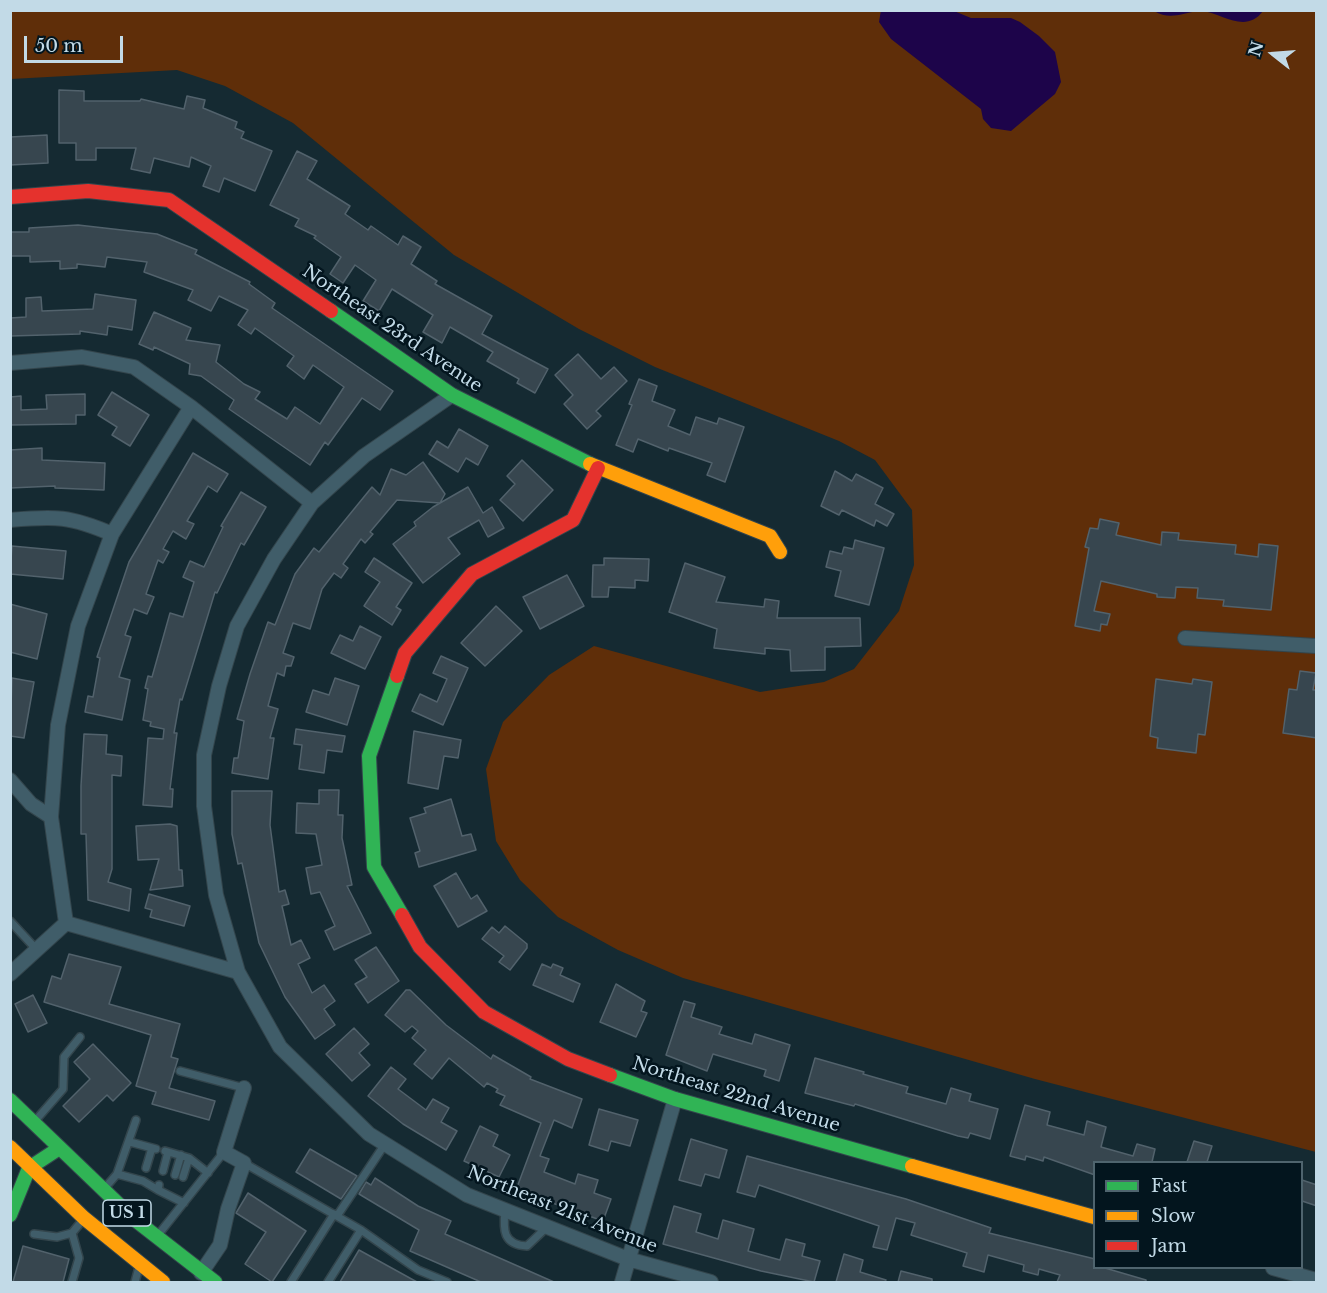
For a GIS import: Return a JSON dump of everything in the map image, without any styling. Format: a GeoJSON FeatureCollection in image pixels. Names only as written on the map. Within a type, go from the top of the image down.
{"type":"FeatureCollection","features":[{"type":"Feature","properties":{"kind":"street","name":"Northeast 23rd Avenue"},"geometry":{"type":"LineString","coordinates":[[10,197],[88,191],[169,200],[452,395],[598,468],[770,536],[780,552]]}},
{"type":"Feature","properties":{"kind":"street"},"geometry":{"type":"LineString","coordinates":[[10,363],[82,357],[134,367],[191,407],[312,504]]}},
{"type":"Feature","properties":{"kind":"street","name":"Northeast 21st Avenue"},"geometry":{"type":"LineString","coordinates":[[452,395],[364,456],[312,504],[274,559],[237,626],[219,686],[204,755],[204,806],[216,895],[238,972],[280,1047],[369,1134],[467,1195],[628,1259],[711,1282]]}},
{"type":"Feature","properties":{"kind":"street"},"geometry":{"type":"LineString","coordinates":[[66,923],[51,817],[58,725],[78,626],[112,534],[191,407]]}},
{"type":"Feature","properties":{"kind":"street","name":"Northeast 22nd Avenue"},"geometry":{"type":"LineString","coordinates":[[598,468],[573,520],[472,574],[405,653],[369,756],[374,867],[420,947],[484,1012],[568,1059],[675,1099],[1093,1216]]}},
{"type":"Feature","properties":{"kind":"street"},"geometry":{"type":"LineString","coordinates":[[10,520],[50,517],[80,520],[112,534]]}},
{"type":"Feature","properties":{"kind":"street"},"geometry":{"type":"LineString","coordinates":[[1185,638],[1317,646]]}},
{"type":"Feature","properties":{"kind":"street"},"geometry":{"type":"LineString","coordinates":[[10,780],[31,804],[51,817]]}},
{"type":"Feature","properties":{"kind":"street"},"geometry":{"type":"LineString","coordinates":[[66,923],[238,972]]}},
{"type":"Feature","properties":{"kind":"street"},"geometry":{"type":"LineString","coordinates":[[10,974],[66,923]]}},
{"type":"Feature","properties":{"kind":"street"},"geometry":{"type":"LineString","coordinates":[[201,1273],[220,1245],[228,1209],[244,1163],[224,1152],[244,1088]]}},
{"type":"Feature","properties":{"kind":"street"},"geometry":{"type":"LineString","coordinates":[[622,1282],[675,1099]]}},
{"type":"Feature","properties":{"kind":"street","name":"US 1"},"geometry":{"type":"LineString","coordinates":[[10,1100],[102,1191],[156,1238],[215,1282]]}},
{"type":"Feature","properties":{"kind":"street","name":"US 1"},"geometry":{"type":"LineString","coordinates":[[10,1147],[29,1168],[84,1217],[163,1282]]}},
{"type":"Feature","properties":{"kind":"street"},"geometry":{"type":"LineString","coordinates":[[10,1215],[20,1184],[29,1168],[58,1149]]}},
{"type":"Feature","properties":{"kind":"street"},"geometry":{"type":"LineString","coordinates":[[1277,1269],[1317,1280]]}},
{"type":"Feature","properties":{"kind":"lane"},"geometry":{"type":"LineString","coordinates":[[10,921],[37,950]]}},
{"type":"Feature","properties":{"kind":"lane"},"geometry":{"type":"LineString","coordinates":[[33,1123],[63,1089],[64,1057],[80,1037]]}},
{"type":"Feature","properties":{"kind":"lane"},"geometry":{"type":"LineString","coordinates":[[180,1071],[244,1088]]}},
{"type":"Feature","properties":{"kind":"lane"},"geometry":{"type":"LineString","coordinates":[[102,1191],[117,1174],[136,1120]]}},
{"type":"Feature","properties":{"kind":"lane"},"geometry":{"type":"LineString","coordinates":[[130,1142],[154,1148],[147,1168]]}},
{"type":"Feature","properties":{"kind":"lane"},"geometry":{"type":"LineString","coordinates":[[291,1282],[385,1144]]}},
{"type":"Feature","properties":{"kind":"lane"},"geometry":{"type":"LineString","coordinates":[[163,1171],[166,1152],[189,1158],[207,1173]]}},
{"type":"Feature","properties":{"kind":"lane"},"geometry":{"type":"LineString","coordinates":[[156,1238],[176,1195],[207,1173],[224,1152]]}},
{"type":"Feature","properties":{"kind":"lane"},"geometry":{"type":"LineString","coordinates":[[175,1175],[181,1155]]}},
{"type":"Feature","properties":{"kind":"lane"},"geometry":{"type":"LineString","coordinates":[[183,1177],[189,1158]]}},
{"type":"Feature","properties":{"kind":"lane"},"geometry":{"type":"LineString","coordinates":[[244,1163],[361,1230],[418,1270],[447,1282]]}},
{"type":"Feature","properties":{"kind":"lane"},"geometry":{"type":"LineString","coordinates":[[117,1174],[143,1181],[176,1195]]}},
{"type":"Feature","properties":{"kind":"lane"},"geometry":{"type":"LineString","coordinates":[[505,1210],[504,1233],[508,1241],[516,1245],[526,1246],[547,1227]]}},
{"type":"Feature","properties":{"kind":"lane"},"geometry":{"type":"LineString","coordinates":[[34,1234],[57,1237],[72,1233],[84,1217]]}},
{"type":"Feature","properties":{"kind":"lane"},"geometry":{"type":"LineString","coordinates":[[328,1282],[361,1230]]}},
{"type":"Feature","properties":{"kind":"lane"},"geometry":{"type":"LineString","coordinates":[[72,1233],[79,1258],[72,1282]]}},
{"type":"Feature","properties":{"kind":"lane"},"geometry":{"type":"LineString","coordinates":[[135,1282],[140,1264]]}},
{"type":"Feature","properties":{"kind":"shaded area"},"geometry":{"type":"Polygon","coordinates":[[[881,10],[954,11],[971,18],[1011,18],[1039,36],[1055,52],[1061,82],[1055,94],[1011,131],[991,128],[983,119],[981,109],[891,39],[879,22],[881,10]]]}},
{"type":"Feature","properties":{"kind":"shaded area"},"geometry":{"type":"Polygon","coordinates":[[[11,11],[1316,11],[1316,1152],[1035,1079],[683,978],[618,950],[558,917],[520,880],[496,841],[486,769],[503,722],[549,675],[594,646],[760,692],[824,682],[854,669],[899,611],[914,565],[912,510],[875,460],[839,441],[655,367],[579,329],[454,255],[293,123],[225,86],[177,70],[11,79],[11,11]]]}},
{"type":"Feature","properties":{"kind":"shaded area"},"geometry":{"type":"Polygon","coordinates":[[[1154,11],[1197,11],[1170,16],[1154,11]]]}},
{"type":"Feature","properties":{"kind":"shaded area"},"geometry":{"type":"Polygon","coordinates":[[[1203,11],[1263,11],[1256,18],[1242,22],[1203,11]]]}},
{"type":"Feature","properties":{"kind":"building"},"geometry":{"type":"Polygon","coordinates":[[[59,90],[84,91],[84,101],[140,101],[141,99],[184,109],[187,96],[205,100],[203,108],[237,122],[235,128],[244,132],[241,138],[272,151],[255,191],[224,178],[219,192],[203,186],[211,166],[191,157],[189,167],[154,158],[150,173],[131,169],[136,148],[96,148],[96,160],[76,160],[76,143],[59,143],[59,90]]]}},
{"type":"Feature","properties":{"kind":"building"},"geometry":{"type":"Polygon","coordinates":[[[47,135],[48,163],[10,165],[10,137],[47,135]]]}},
{"type":"Feature","properties":{"kind":"building"},"geometry":{"type":"Polygon","coordinates":[[[297,151],[317,161],[307,179],[350,206],[345,214],[368,230],[371,226],[398,245],[403,236],[421,247],[411,264],[437,281],[435,284],[492,316],[482,334],[548,369],[535,393],[517,383],[519,379],[487,361],[493,352],[450,327],[442,343],[423,332],[433,315],[392,289],[379,311],[363,301],[376,280],[355,265],[343,283],[330,274],[341,257],[314,238],[316,236],[295,226],[299,219],[270,205],[297,151]]]}},
{"type":"Feature","properties":{"kind":"building"},"geometry":{"type":"Polygon","coordinates":[[[78,225],[157,234],[197,250],[195,254],[250,282],[249,284],[275,303],[272,308],[393,391],[380,410],[362,398],[328,445],[325,442],[310,465],[229,409],[234,400],[201,376],[189,374],[190,364],[154,347],[153,350],[139,344],[154,312],[191,328],[186,340],[220,345],[216,362],[244,384],[260,392],[255,399],[287,419],[295,407],[320,424],[344,387],[313,365],[304,379],[287,366],[294,356],[255,328],[251,334],[238,325],[248,310],[219,296],[211,311],[188,300],[193,290],[144,272],[147,262],[107,257],[105,267],[77,264],[77,268],[60,269],[60,261],[30,262],[30,256],[10,256],[10,232],[29,232],[29,228],[78,225]]]}},
{"type":"Feature","properties":{"kind":"building"},"geometry":{"type":"Polygon","coordinates":[[[95,294],[136,300],[132,330],[108,326],[107,335],[80,331],[80,334],[10,336],[10,318],[26,317],[26,298],[41,297],[42,311],[93,309],[95,294]]]}},
{"type":"Feature","properties":{"kind":"building"},"geometry":{"type":"Polygon","coordinates":[[[578,354],[601,379],[614,367],[627,381],[596,411],[601,416],[587,429],[564,404],[573,395],[555,375],[578,354]]]}},
{"type":"Feature","properties":{"kind":"building"},"geometry":{"type":"Polygon","coordinates":[[[639,379],[657,386],[652,401],[675,410],[668,426],[690,435],[696,417],[717,424],[719,418],[744,427],[725,482],[707,475],[712,463],[669,448],[668,451],[638,439],[633,452],[616,445],[632,405],[629,404],[639,379]]]}},
{"type":"Feature","properties":{"kind":"building"},"geometry":{"type":"Polygon","coordinates":[[[112,392],[149,415],[130,446],[112,435],[117,427],[98,415],[112,392]]]}},
{"type":"Feature","properties":{"kind":"building"},"geometry":{"type":"Polygon","coordinates":[[[85,394],[85,415],[76,415],[76,424],[10,425],[10,397],[21,396],[21,410],[47,409],[46,395],[85,394]]]}},
{"type":"Feature","properties":{"kind":"building"},"geometry":{"type":"Polygon","coordinates":[[[459,429],[488,446],[478,465],[466,458],[458,472],[429,454],[437,441],[448,448],[459,429]]]}},
{"type":"Feature","properties":{"kind":"building"},"geometry":{"type":"Polygon","coordinates":[[[42,448],[42,460],[105,463],[104,490],[55,488],[55,486],[10,488],[10,450],[42,448]]]}},
{"type":"Feature","properties":{"kind":"building"},"geometry":{"type":"Polygon","coordinates":[[[193,453],[228,474],[217,492],[208,486],[187,521],[194,524],[186,539],[173,531],[163,549],[169,552],[163,563],[158,560],[146,594],[154,597],[147,614],[134,609],[125,635],[131,637],[119,677],[130,680],[122,720],[85,712],[88,696],[93,697],[100,658],[97,657],[129,562],[193,453]]]}},
{"type":"Feature","properties":{"kind":"building"},"geometry":{"type":"Polygon","coordinates":[[[522,460],[553,490],[523,521],[500,500],[515,484],[507,476],[522,460]]]}},
{"type":"Feature","properties":{"kind":"building"},"geometry":{"type":"Polygon","coordinates":[[[423,462],[445,494],[440,503],[397,500],[370,532],[373,534],[365,543],[361,539],[343,564],[348,568],[341,578],[334,573],[322,589],[310,629],[293,623],[283,653],[294,657],[291,666],[286,666],[284,676],[277,673],[268,706],[278,709],[270,738],[274,738],[268,779],[232,773],[234,758],[238,758],[244,721],[237,719],[250,674],[268,622],[275,625],[295,574],[314,548],[319,552],[372,487],[380,495],[391,469],[406,475],[423,462]]]}},
{"type":"Feature","properties":{"kind":"building"},"geometry":{"type":"Polygon","coordinates":[[[835,471],[852,481],[856,474],[883,488],[875,504],[894,514],[887,526],[876,520],[874,526],[842,510],[839,515],[821,506],[835,471]]]}},
{"type":"Feature","properties":{"kind":"building"},"geometry":{"type":"Polygon","coordinates":[[[468,487],[483,513],[492,507],[504,528],[488,537],[479,520],[448,538],[460,554],[423,583],[393,544],[416,526],[414,522],[433,507],[468,487]]]}},
{"type":"Feature","properties":{"kind":"building"},"geometry":{"type":"Polygon","coordinates":[[[241,492],[266,507],[244,545],[241,543],[217,593],[215,592],[182,700],[180,699],[174,733],[177,733],[170,789],[173,789],[172,807],[143,805],[148,738],[163,739],[164,729],[150,726],[151,722],[143,720],[148,676],[152,677],[170,613],[183,617],[194,582],[183,577],[190,561],[204,567],[223,527],[221,526],[241,492]]]}},
{"type":"Feature","properties":{"kind":"building"},"geometry":{"type":"Polygon","coordinates":[[[1100,519],[1119,523],[1116,535],[1161,545],[1162,532],[1179,533],[1178,540],[1236,545],[1235,554],[1258,557],[1259,544],[1278,546],[1271,610],[1223,606],[1224,600],[1197,598],[1198,588],[1176,587],[1175,598],[1157,597],[1157,594],[1101,581],[1094,611],[1110,614],[1107,625],[1101,624],[1100,631],[1075,626],[1089,548],[1085,547],[1090,528],[1098,529],[1100,519]]]}},
{"type":"Feature","properties":{"kind":"building"},"geometry":{"type":"Polygon","coordinates":[[[855,540],[884,548],[869,605],[835,596],[841,571],[826,567],[830,551],[842,554],[844,547],[853,549],[855,540]]]}},
{"type":"Feature","properties":{"kind":"building"},"geometry":{"type":"Polygon","coordinates":[[[12,546],[66,551],[63,579],[10,574],[12,546]]]}},
{"type":"Feature","properties":{"kind":"building"},"geometry":{"type":"Polygon","coordinates":[[[374,558],[412,583],[396,607],[401,610],[392,625],[364,606],[380,582],[365,572],[374,558]]]}},
{"type":"Feature","properties":{"kind":"building"},"geometry":{"type":"Polygon","coordinates":[[[604,558],[649,559],[648,581],[635,580],[635,588],[609,587],[608,597],[592,597],[593,565],[604,565],[604,558]]]}},
{"type":"Feature","properties":{"kind":"building"},"geometry":{"type":"Polygon","coordinates":[[[685,563],[725,577],[716,602],[764,607],[765,599],[779,601],[777,618],[860,618],[861,646],[825,647],[825,670],[791,671],[790,650],[765,648],[765,654],[714,648],[717,629],[669,612],[685,563]]]}},
{"type":"Feature","properties":{"kind":"building"},"geometry":{"type":"Polygon","coordinates":[[[567,575],[584,606],[540,629],[523,597],[567,575]]]}},
{"type":"Feature","properties":{"kind":"building"},"geometry":{"type":"Polygon","coordinates":[[[10,604],[47,614],[37,659],[10,652],[10,604]]]}},
{"type":"Feature","properties":{"kind":"building"},"geometry":{"type":"Polygon","coordinates":[[[496,606],[522,631],[485,666],[461,643],[496,606]]]}},
{"type":"Feature","properties":{"kind":"building"},"geometry":{"type":"Polygon","coordinates":[[[360,626],[381,637],[365,669],[331,653],[340,635],[353,641],[360,626]]]}},
{"type":"Feature","properties":{"kind":"building"},"geometry":{"type":"Polygon","coordinates":[[[441,656],[468,668],[443,725],[412,711],[420,694],[437,702],[447,679],[433,673],[441,656]]]}},
{"type":"Feature","properties":{"kind":"building"},"geometry":{"type":"Polygon","coordinates":[[[1300,671],[1316,673],[1313,690],[1317,690],[1317,738],[1283,733],[1289,689],[1297,690],[1300,671]]]}},
{"type":"Feature","properties":{"kind":"building"},"geometry":{"type":"Polygon","coordinates":[[[12,678],[34,682],[24,738],[10,736],[12,678]]]}},
{"type":"Feature","properties":{"kind":"building"},"geometry":{"type":"Polygon","coordinates":[[[335,678],[359,686],[347,725],[306,712],[313,690],[329,695],[335,678]]]}},
{"type":"Feature","properties":{"kind":"building"},"geometry":{"type":"Polygon","coordinates":[[[1156,679],[1192,684],[1193,679],[1212,682],[1205,735],[1198,734],[1196,753],[1157,748],[1158,738],[1150,736],[1156,679]]]}},
{"type":"Feature","properties":{"kind":"building"},"geometry":{"type":"Polygon","coordinates":[[[296,729],[345,736],[342,752],[327,750],[324,773],[299,769],[302,745],[294,744],[296,729]]]}},
{"type":"Feature","properties":{"kind":"building"},"geometry":{"type":"Polygon","coordinates":[[[414,731],[461,740],[458,758],[444,756],[438,789],[408,783],[414,731]]]}},
{"type":"Feature","properties":{"kind":"building"},"geometry":{"type":"Polygon","coordinates":[[[84,734],[107,735],[106,754],[122,756],[121,776],[112,775],[112,869],[108,882],[131,889],[129,911],[88,900],[86,834],[81,834],[84,734]]]}},
{"type":"Feature","properties":{"kind":"building"},"geometry":{"type":"Polygon","coordinates":[[[319,790],[339,790],[338,815],[343,815],[342,838],[352,885],[347,886],[371,933],[334,950],[325,931],[335,926],[320,892],[311,894],[306,868],[322,865],[316,834],[296,833],[297,803],[319,804],[319,790]]]}},
{"type":"Feature","properties":{"kind":"building"},"geometry":{"type":"Polygon","coordinates":[[[232,791],[272,791],[270,825],[279,892],[285,890],[289,904],[282,906],[291,945],[301,940],[310,958],[298,964],[312,993],[324,985],[335,1001],[324,1009],[335,1025],[315,1039],[285,997],[259,943],[242,863],[238,864],[232,834],[232,791]]]}},
{"type":"Feature","properties":{"kind":"building"},"geometry":{"type":"Polygon","coordinates":[[[451,799],[462,836],[471,834],[476,850],[419,867],[415,853],[420,851],[410,818],[426,813],[424,808],[451,799]]]}},
{"type":"Feature","properties":{"kind":"building"},"geometry":{"type":"Polygon","coordinates":[[[170,824],[177,826],[179,870],[182,870],[183,886],[150,890],[159,859],[138,860],[136,826],[170,824]]]}},
{"type":"Feature","properties":{"kind":"building"},"geometry":{"type":"Polygon","coordinates":[[[456,873],[471,899],[477,895],[487,911],[458,927],[434,886],[456,873]]]}},
{"type":"Feature","properties":{"kind":"building"},"geometry":{"type":"Polygon","coordinates":[[[149,894],[190,906],[184,926],[150,917],[152,910],[145,908],[149,894]]]}},
{"type":"Feature","properties":{"kind":"building"},"geometry":{"type":"Polygon","coordinates":[[[505,926],[527,944],[527,948],[510,970],[499,962],[504,956],[482,939],[492,927],[499,933],[505,926]]]}},
{"type":"Feature","properties":{"kind":"building"},"geometry":{"type":"Polygon","coordinates":[[[376,947],[399,981],[368,1003],[355,984],[367,977],[355,960],[376,947]]]}},
{"type":"Feature","properties":{"kind":"building"},"geometry":{"type":"Polygon","coordinates":[[[69,954],[121,967],[109,1004],[180,1024],[171,1057],[178,1059],[169,1088],[215,1101],[209,1120],[152,1104],[156,1092],[136,1086],[151,1035],[44,1002],[52,976],[61,979],[69,954]]]}},
{"type":"Feature","properties":{"kind":"building"},"geometry":{"type":"Polygon","coordinates":[[[542,964],[551,968],[553,964],[563,968],[560,975],[580,984],[573,1002],[533,985],[542,964]]]}},
{"type":"Feature","properties":{"kind":"building"},"geometry":{"type":"Polygon","coordinates":[[[616,984],[645,1001],[641,1011],[647,1013],[636,1037],[600,1022],[616,984]]]}},
{"type":"Feature","properties":{"kind":"building"},"geometry":{"type":"Polygon","coordinates":[[[406,990],[410,990],[446,1025],[491,1059],[493,1055],[531,1077],[530,1079],[582,1099],[572,1128],[554,1120],[540,1156],[549,1159],[544,1172],[575,1184],[578,1174],[598,1180],[594,1193],[611,1199],[603,1221],[516,1190],[541,1123],[500,1105],[505,1096],[496,1092],[498,1089],[487,1083],[484,1087],[449,1058],[432,1079],[414,1064],[426,1050],[412,1038],[418,1031],[412,1026],[405,1032],[385,1015],[406,990]]]}},
{"type":"Feature","properties":{"kind":"building"},"geometry":{"type":"Polygon","coordinates":[[[33,995],[47,1023],[28,1032],[15,1004],[33,995]]]}},
{"type":"Feature","properties":{"kind":"building"},"geometry":{"type":"Polygon","coordinates":[[[684,1001],[695,1004],[691,1017],[722,1027],[719,1034],[752,1044],[755,1034],[790,1045],[779,1081],[764,1076],[766,1070],[713,1054],[707,1071],[666,1055],[684,1001]]]}},
{"type":"Feature","properties":{"kind":"building"},"geometry":{"type":"Polygon","coordinates":[[[354,1028],[369,1044],[359,1053],[370,1065],[352,1081],[326,1054],[354,1028]]]}},
{"type":"Feature","properties":{"kind":"building"},"geometry":{"type":"Polygon","coordinates":[[[93,1044],[131,1083],[113,1101],[107,1095],[79,1122],[63,1106],[90,1079],[74,1062],[93,1044]]]}},
{"type":"Feature","properties":{"kind":"building"},"geometry":{"type":"Polygon","coordinates":[[[815,1058],[908,1087],[906,1093],[946,1104],[951,1088],[971,1094],[969,1101],[998,1109],[990,1139],[970,1133],[968,1138],[958,1136],[855,1104],[854,1106],[805,1093],[815,1058]]]}},
{"type":"Feature","properties":{"kind":"building"},"geometry":{"type":"Polygon","coordinates":[[[391,1067],[406,1079],[398,1089],[426,1110],[433,1099],[449,1108],[441,1122],[457,1131],[446,1150],[403,1124],[368,1096],[391,1067]]]}},
{"type":"Feature","properties":{"kind":"building"},"geometry":{"type":"Polygon","coordinates":[[[1025,1105],[1050,1112],[1047,1125],[1084,1135],[1087,1121],[1106,1127],[1101,1147],[1133,1156],[1137,1144],[1155,1149],[1152,1161],[1093,1161],[1093,1174],[1044,1157],[1043,1161],[1026,1156],[1025,1160],[1010,1156],[1025,1105]]]}},
{"type":"Feature","properties":{"kind":"building"},"geometry":{"type":"Polygon","coordinates":[[[599,1109],[638,1120],[630,1146],[611,1141],[608,1151],[589,1145],[599,1109]]]}},
{"type":"Feature","properties":{"kind":"building"},"geometry":{"type":"Polygon","coordinates":[[[480,1126],[498,1135],[493,1146],[510,1155],[499,1177],[464,1161],[480,1126]]]}},
{"type":"Feature","properties":{"kind":"building"},"geometry":{"type":"Polygon","coordinates":[[[691,1139],[727,1150],[719,1178],[705,1174],[701,1186],[679,1180],[691,1139]]]}},
{"type":"Feature","properties":{"kind":"building"},"geometry":{"type":"Polygon","coordinates":[[[1194,1141],[1212,1146],[1207,1161],[1187,1161],[1194,1141]]]}},
{"type":"Feature","properties":{"kind":"building"},"geometry":{"type":"Polygon","coordinates":[[[310,1149],[357,1176],[341,1199],[296,1172],[310,1149]]]}},
{"type":"Feature","properties":{"kind":"building"},"geometry":{"type":"Polygon","coordinates":[[[747,1156],[906,1199],[991,1228],[989,1233],[1093,1259],[1093,1269],[1108,1269],[1146,1280],[1146,1282],[1057,1282],[1060,1275],[1039,1269],[1038,1275],[1023,1271],[1024,1265],[988,1255],[984,1272],[963,1266],[967,1253],[911,1235],[915,1223],[896,1218],[887,1250],[873,1247],[879,1226],[759,1185],[755,1197],[737,1192],[747,1156]]]}},
{"type":"Feature","properties":{"kind":"building"},"geometry":{"type":"Polygon","coordinates":[[[375,1178],[418,1206],[451,1221],[445,1234],[554,1282],[481,1282],[410,1251],[419,1230],[359,1194],[366,1182],[371,1185],[375,1178]]]}},
{"type":"Feature","properties":{"kind":"building"},"geometry":{"type":"Polygon","coordinates":[[[1303,1180],[1317,1185],[1317,1206],[1303,1201],[1303,1180]]]}},
{"type":"Feature","properties":{"kind":"building"},"geometry":{"type":"Polygon","coordinates":[[[248,1193],[306,1231],[272,1282],[245,1264],[266,1232],[236,1213],[248,1193]]]}},
{"type":"Feature","properties":{"kind":"building"},"geometry":{"type":"Polygon","coordinates":[[[674,1206],[701,1214],[696,1232],[718,1239],[723,1220],[754,1229],[748,1251],[780,1260],[786,1239],[805,1244],[802,1256],[820,1261],[814,1282],[761,1271],[663,1244],[674,1206]]]}},
{"type":"Feature","properties":{"kind":"building"},"geometry":{"type":"Polygon","coordinates":[[[23,1246],[69,1259],[63,1282],[13,1282],[23,1246]]]}},
{"type":"Feature","properties":{"kind":"building"},"geometry":{"type":"Polygon","coordinates":[[[359,1250],[417,1282],[340,1282],[359,1250]]]}},
{"type":"Feature","properties":{"kind":"building"},"geometry":{"type":"Polygon","coordinates":[[[844,1254],[863,1260],[860,1272],[886,1280],[885,1282],[836,1282],[844,1254]]]}},
{"type":"Feature","properties":{"kind":"building"},"geometry":{"type":"Polygon","coordinates":[[[901,1271],[932,1279],[932,1282],[898,1282],[901,1271]]]}},
{"type":"Feature","properties":{"kind":"traffic: fast"},"geometry":{"type":"LineString","coordinates":[[331,311],[452,395],[590,464]]}},
{"type":"Feature","properties":{"kind":"traffic: fast"},"geometry":{"type":"LineString","coordinates":[[397,676],[369,756],[374,867],[402,915]]}},
{"type":"Feature","properties":{"kind":"traffic: fast"},"geometry":{"type":"LineString","coordinates":[[610,1075],[675,1099],[912,1166]]}},
{"type":"Feature","properties":{"kind":"traffic: fast"},"geometry":{"type":"LineString","coordinates":[[10,1100],[134,1219],[215,1282]]}},
{"type":"Feature","properties":{"kind":"traffic: fast"},"geometry":{"type":"LineString","coordinates":[[10,1215],[29,1168],[58,1149]]}},
{"type":"Feature","properties":{"kind":"traffic: slow"},"geometry":{"type":"LineString","coordinates":[[590,464],[770,536],[780,552]]}},
{"type":"Feature","properties":{"kind":"traffic: slow"},"geometry":{"type":"LineString","coordinates":[[10,1147],[84,1218],[163,1282]]}},
{"type":"Feature","properties":{"kind":"traffic: slow"},"geometry":{"type":"LineString","coordinates":[[912,1166],[1093,1217]]}},
{"type":"Feature","properties":{"kind":"traffic: jam"},"geometry":{"type":"LineString","coordinates":[[10,197],[88,191],[169,200],[331,311]]}},
{"type":"Feature","properties":{"kind":"traffic: jam"},"geometry":{"type":"LineString","coordinates":[[397,676],[405,653],[472,574],[573,520],[598,468]]}},
{"type":"Feature","properties":{"kind":"traffic: jam"},"geometry":{"type":"LineString","coordinates":[[402,915],[420,947],[484,1012],[568,1059],[610,1075]]}}]}
